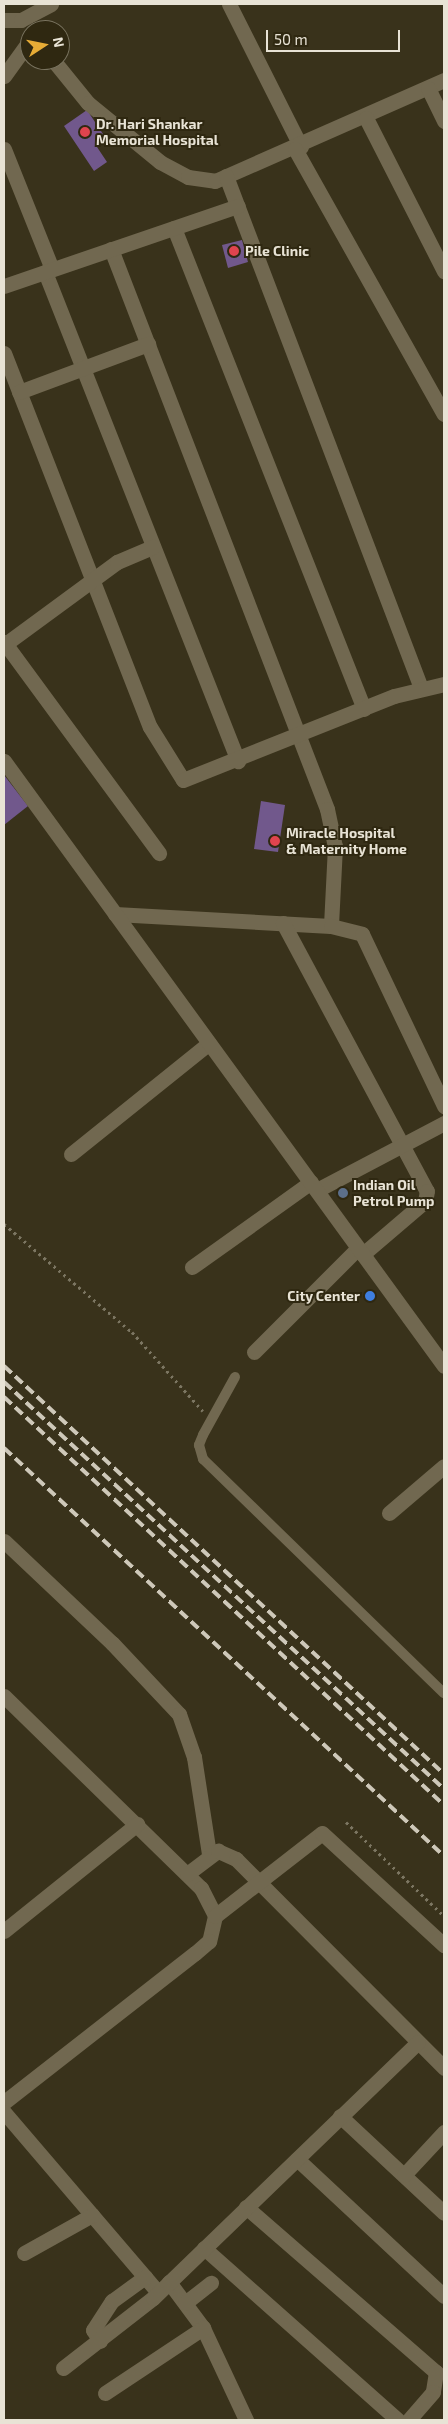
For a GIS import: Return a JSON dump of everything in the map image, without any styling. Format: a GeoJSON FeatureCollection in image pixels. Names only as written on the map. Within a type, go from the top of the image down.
{"type":"FeatureCollection","features":[{"type":"Feature","properties":{"kind":"street"},"geometry":{"type":"LineString","coordinates":[[32,20],[51,4]]}},
{"type":"Feature","properties":{"kind":"street"},"geometry":{"type":"LineString","coordinates":[[229,4],[298,148],[444,414]]}},
{"type":"Feature","properties":{"kind":"street"},"geometry":{"type":"LineString","coordinates":[[4,20],[20,24]]}},
{"type":"Feature","properties":{"kind":"street"},"geometry":{"type":"LineString","coordinates":[[4,76],[20,54]]}},
{"type":"Feature","properties":{"kind":"street"},"geometry":{"type":"LineString","coordinates":[[61,70],[88,104],[160,162],[188,177],[215,181],[298,148],[366,118],[444,80]]}},
{"type":"Feature","properties":{"kind":"street"},"geometry":{"type":"LineString","coordinates":[[428,88],[444,121]]}},
{"type":"Feature","properties":{"kind":"street"},"geometry":{"type":"LineString","coordinates":[[366,118],[444,271]]}},
{"type":"Feature","properties":{"kind":"street"},"geometry":{"type":"LineString","coordinates":[[4,149],[83,368],[238,761]]}},
{"type":"Feature","properties":{"kind":"street"},"geometry":{"type":"LineString","coordinates":[[226,176],[421,688]]}},
{"type":"Feature","properties":{"kind":"street"},"geometry":{"type":"LineString","coordinates":[[4,286],[238,206]]}},
{"type":"Feature","properties":{"kind":"street"},"geometry":{"type":"LineString","coordinates":[[174,228],[364,709]]}},
{"type":"Feature","properties":{"kind":"street"},"geometry":{"type":"LineString","coordinates":[[111,249],[327,809],[335,846],[330,926]]}},
{"type":"Feature","properties":{"kind":"street"},"geometry":{"type":"LineString","coordinates":[[19,392],[148,344]]}},
{"type":"Feature","properties":{"kind":"street"},"geometry":{"type":"LineString","coordinates":[[4,353],[150,727],[174,771],[183,780],[193,780],[364,709],[421,688],[444,684]]}},
{"type":"Feature","properties":{"kind":"street"},"geometry":{"type":"LineString","coordinates":[[153,547],[129,556],[92,580],[4,644],[159,853]]}},
{"type":"Feature","properties":{"kind":"street"},"geometry":{"type":"LineString","coordinates":[[4,761],[444,1366]]}},
{"type":"Feature","properties":{"kind":"street"},"geometry":{"type":"LineString","coordinates":[[115,914],[330,926],[362,934],[370,944],[444,1106]]}},
{"type":"Feature","properties":{"kind":"street"},"geometry":{"type":"LineString","coordinates":[[254,1352],[361,1251],[424,1201],[425,1183],[401,1146],[283,923]]}},
{"type":"Feature","properties":{"kind":"street"},"geometry":{"type":"LineString","coordinates":[[70,1154],[208,1043]]}},
{"type":"Feature","properties":{"kind":"street"},"geometry":{"type":"LineString","coordinates":[[192,1267],[314,1186],[401,1146],[444,1123]]}},
{"type":"Feature","properties":{"kind":"street"},"geometry":{"type":"LineString","coordinates":[[389,1513],[444,1466]]}},
{"type":"Feature","properties":{"kind":"street"},"geometry":{"type":"LineString","coordinates":[[4,1542],[112,1642],[179,1714],[194,1757],[209,1854]]}},
{"type":"Feature","properties":{"kind":"street"},"geometry":{"type":"LineString","coordinates":[[4,1696],[187,1874],[213,1904],[215,1916],[209,1941],[5,2101],[92,2215],[145,2276],[185,2303],[203,2328],[246,2420]]}},
{"type":"Feature","properties":{"kind":"street"},"geometry":{"type":"LineString","coordinates":[[4,1931],[136,1824]]}},
{"type":"Feature","properties":{"kind":"street"},"geometry":{"type":"LineString","coordinates":[[215,1916],[322,1833],[444,1946]]}},
{"type":"Feature","properties":{"kind":"street"},"geometry":{"type":"LineString","coordinates":[[187,1874],[209,1854],[226,1852],[259,1882],[444,2068]]}},
{"type":"Feature","properties":{"kind":"street"},"geometry":{"type":"LineString","coordinates":[[63,2368],[100,2341],[163,2287],[418,2042]]}},
{"type":"Feature","properties":{"kind":"street"},"geometry":{"type":"LineString","coordinates":[[340,2116],[444,2213]]}},
{"type":"Feature","properties":{"kind":"street"},"geometry":{"type":"LineString","coordinates":[[404,2175],[444,2132]]}},
{"type":"Feature","properties":{"kind":"street"},"geometry":{"type":"LineString","coordinates":[[296,2159],[444,2296]]}},
{"type":"Feature","properties":{"kind":"street"},"geometry":{"type":"LineString","coordinates":[[246,2207],[436,2372],[433,2392],[409,2420]]}},
{"type":"Feature","properties":{"kind":"street"},"geometry":{"type":"LineString","coordinates":[[24,2253],[92,2215]]}},
{"type":"Feature","properties":{"kind":"street"},"geometry":{"type":"LineString","coordinates":[[204,2248],[398,2420]]}},
{"type":"Feature","properties":{"kind":"street"},"geometry":{"type":"LineString","coordinates":[[100,2341],[93,2330],[112,2301],[145,2276]]}},
{"type":"Feature","properties":{"kind":"street"},"geometry":{"type":"LineString","coordinates":[[185,2303],[211,2283]]}},
{"type":"Feature","properties":{"kind":"street"},"geometry":{"type":"LineString","coordinates":[[105,2392],[203,2328]]}},
{"type":"Feature","properties":{"kind":"lane"},"geometry":{"type":"LineString","coordinates":[[235,1377],[210,1418],[199,1445],[203,1459],[444,1693]]}},
{"type":"Feature","properties":{"kind":"path"},"geometry":{"type":"LineString","coordinates":[[4,1224],[132,1332],[210,1418]]}},
{"type":"Feature","properties":{"kind":"path"},"geometry":{"type":"LineString","coordinates":[[346,1822],[444,1916]]}},
{"type":"Feature","properties":{"kind":"building"},"geometry":{"type":"Polygon","coordinates":[[[87,110],[107,140],[97,147],[107,162],[94,171],[64,126],[87,110]]]}},
{"type":"Feature","properties":{"kind":"building"},"geometry":{"type":"Polygon","coordinates":[[[242,240],[248,262],[228,268],[222,245],[242,240]]]}},
{"type":"Feature","properties":{"kind":"building"},"geometry":{"type":"Polygon","coordinates":[[[4,775],[28,806],[4,825],[4,775]]]}},
{"type":"Feature","properties":{"kind":"building"},"geometry":{"type":"Polygon","coordinates":[[[261,801],[285,805],[278,852],[254,849],[261,801]]]}},
{"type":"Feature","properties":{"kind":"railway"},"geometry":{"type":"LineString","coordinates":[[4,1366],[444,1774]]}},
{"type":"Feature","properties":{"kind":"railway"},"geometry":{"type":"LineString","coordinates":[[4,1382],[444,1789]]}},
{"type":"Feature","properties":{"kind":"railway"},"geometry":{"type":"LineString","coordinates":[[4,1397],[444,1805]]}},
{"type":"Feature","properties":{"kind":"railway"},"geometry":{"type":"LineString","coordinates":[[4,1448],[444,1856]]}},
{"type":"Feature","properties":{"kind":"place","name":"Dr. Hari Shankar Memorial Hospital"},"geometry":{"type":"Point","coordinates":[85,132]}},
{"type":"Feature","properties":{"kind":"place","name":"Pile Clinic"},"geometry":{"type":"Point","coordinates":[234,251]}},
{"type":"Feature","properties":{"kind":"place","name":"Miracle Hospital & Maternity Home"},"geometry":{"type":"Point","coordinates":[275,841]}},
{"type":"Feature","properties":{"kind":"place","name":"Indian Oil Petrol Pump"},"geometry":{"type":"Point","coordinates":[343,1193]}},
{"type":"Feature","properties":{"kind":"place","name":"City Center"},"geometry":{"type":"Point","coordinates":[370,1296]}}]}
